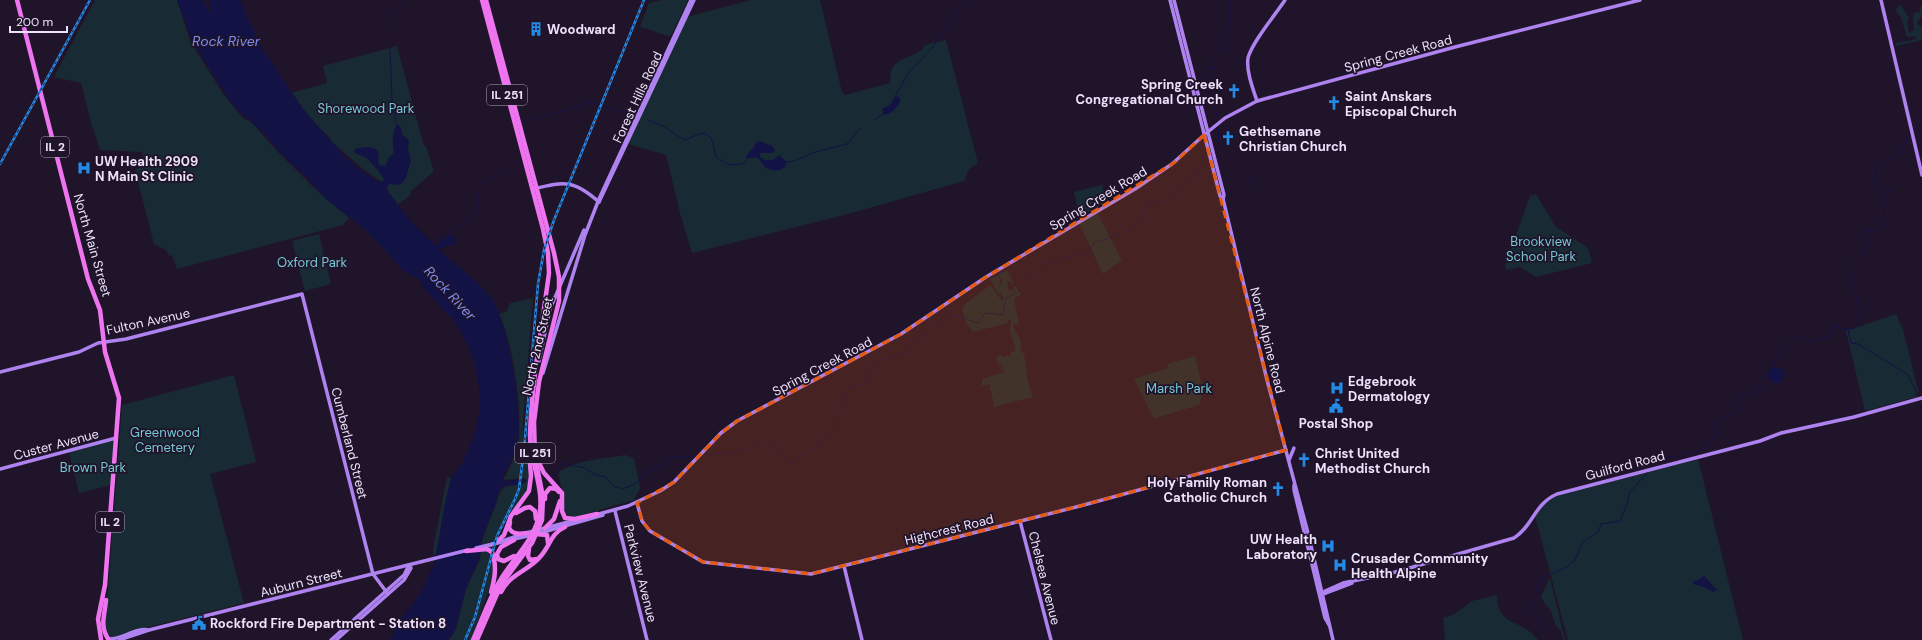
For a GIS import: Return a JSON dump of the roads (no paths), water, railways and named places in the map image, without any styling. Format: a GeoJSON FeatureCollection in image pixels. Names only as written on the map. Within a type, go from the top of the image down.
{"type":"FeatureCollection","features":[{"type":"Feature","properties":{"kind":"main road","name":"North Main Street"},"geometry":{"type":"LineString","coordinates":[[17,0],[88,279],[100,310],[106,357],[120,405],[108,576],[103,620],[104,632],[108,639]]}},
{"type":"Feature","properties":{"kind":"main road","name":"North 2nd Street"},"geometry":{"type":"LineString","coordinates":[[482,0],[534,190],[558,271],[560,292],[558,310],[537,382],[530,435],[533,466],[540,497],[539,523]]}},
{"type":"Feature","properties":{"kind":"main road","name":"North 2nd Street"},"geometry":{"type":"LineString","coordinates":[[477,640],[501,585],[529,544],[539,523],[543,497],[535,457],[534,422],[549,261],[534,190],[486,0]]}},
{"type":"Feature","properties":{"kind":"main road","name":"North Main Street"},"geometry":{"type":"LineString","coordinates":[[100,639],[99,616],[104,600],[119,404]]}},
{"type":"Feature","properties":{"kind":"main road"},"geometry":{"type":"LineString","coordinates":[[534,422],[536,451],[540,466],[544,473],[562,492],[563,514],[569,519],[597,514]]}},
{"type":"Feature","properties":{"kind":"main road"},"geometry":{"type":"LineString","coordinates":[[498,541],[504,535],[511,516],[529,490],[531,476],[529,462],[530,435]]}},
{"type":"Feature","properties":{"kind":"main road"},"geometry":{"type":"LineString","coordinates":[[539,523],[546,494],[550,488],[556,489],[560,495],[557,512],[554,519],[545,528]]}},
{"type":"Feature","properties":{"kind":"main road"},"geometry":{"type":"LineString","coordinates":[[527,533],[516,533],[510,530],[510,521],[516,513],[524,508],[532,508],[535,511],[539,523]]}},
{"type":"Feature","properties":{"kind":"main road"},"geometry":{"type":"LineString","coordinates":[[477,640],[503,587],[515,575],[540,558],[554,534],[565,526]]}},
{"type":"Feature","properties":{"kind":"main road"},"geometry":{"type":"LineString","coordinates":[[529,544],[527,552],[528,558],[530,560],[537,560],[544,551],[548,538],[544,534],[535,534]]}},
{"type":"Feature","properties":{"kind":"main road"},"geometry":{"type":"LineString","coordinates":[[514,540],[498,550],[497,554],[500,560],[504,562],[511,559],[529,544]]}},
{"type":"Feature","properties":{"kind":"main road","name":"North 2nd Street"},"geometry":{"type":"LineString","coordinates":[[473,640],[500,579],[529,544]]}},
{"type":"Feature","properties":{"kind":"main road"},"geometry":{"type":"LineString","coordinates":[[466,551],[490,547],[495,562],[495,574],[485,612]]}},
{"type":"Feature","properties":{"kind":"main road"},"geometry":{"type":"LineString","coordinates":[[100,639],[108,639]]}},
{"type":"Feature","properties":{"kind":"street","name":"Forest Hills Road"},"geometry":{"type":"LineString","coordinates":[[537,382],[545,368],[584,235],[692,0]]}},
{"type":"Feature","properties":{"kind":"street","name":"North Alpine Road"},"geometry":{"type":"LineString","coordinates":[[1170,0],[1223,199],[1294,485],[1304,515],[1333,640]]}},
{"type":"Feature","properties":{"kind":"street","name":"North Alpine Road"},"geometry":{"type":"LineString","coordinates":[[1174,0],[1205,133],[1209,141],[1224,195],[1223,199]]}},
{"type":"Feature","properties":{"kind":"street"},"geometry":{"type":"LineString","coordinates":[[1257,101],[1249,73],[1248,59],[1256,42],[1285,0]]}},
{"type":"Feature","properties":{"kind":"street","name":"Spring Creek Road"},"geometry":{"type":"LineString","coordinates":[[490,547],[498,541],[597,514],[615,511],[637,503],[674,482],[721,433],[737,422],[901,334],[986,277],[1134,189],[1175,162],[1205,133],[1236,111],[1257,101],[1455,47],[1640,0]]}},
{"type":"Feature","properties":{"kind":"street"},"geometry":{"type":"LineString","coordinates":[[1880,1],[1922,166]]}},
{"type":"Feature","properties":{"kind":"street"},"geometry":{"type":"LineString","coordinates":[[1909,116],[1922,175]]}},
{"type":"Feature","properties":{"kind":"street"},"geometry":{"type":"LineString","coordinates":[[1209,141],[1212,128]]}},
{"type":"Feature","properties":{"kind":"street"},"geometry":{"type":"LineString","coordinates":[[534,190],[550,185],[566,184],[585,190],[599,202]]}},
{"type":"Feature","properties":{"kind":"street","name":"Forest Hills Road"},"geometry":{"type":"LineString","coordinates":[[537,382],[546,325],[554,295],[584,229],[595,212]]}},
{"type":"Feature","properties":{"kind":"street","name":"Fulton Avenue"},"geometry":{"type":"LineString","coordinates":[[0,372],[79,352],[104,342],[126,339],[302,294]]}},
{"type":"Feature","properties":{"kind":"street","name":"Cumberland Street"},"geometry":{"type":"LineString","coordinates":[[302,294],[373,574],[387,593]]}},
{"type":"Feature","properties":{"kind":"street","name":"Guilford Road"},"geometry":{"type":"LineString","coordinates":[[1323,594],[1352,583],[1514,538],[1524,530],[1543,502],[1557,494],[1760,440],[1781,433],[1854,417],[1922,398]]}},
{"type":"Feature","properties":{"kind":"street","name":"Custer Avenue"},"geometry":{"type":"LineString","coordinates":[[0,469],[116,438]]}},
{"type":"Feature","properties":{"kind":"street"},"geometry":{"type":"LineString","coordinates":[[1289,463],[1292,450],[1294,448]]}},
{"type":"Feature","properties":{"kind":"street","name":"Highcrest Road"},"geometry":{"type":"LineString","coordinates":[[637,503],[642,521],[650,531],[703,562],[811,574],[1020,521],[1286,450]]}},
{"type":"Feature","properties":{"kind":"street","name":"North Alpine Road"},"geometry":{"type":"LineString","coordinates":[[1294,485],[1325,618],[1329,625]]}},
{"type":"Feature","properties":{"kind":"street","name":"Parkview Avenue"},"geometry":{"type":"LineString","coordinates":[[615,511],[647,640]]}},
{"type":"Feature","properties":{"kind":"street","name":"Spring Creek Road"},"geometry":{"type":"LineString","coordinates":[[490,547],[610,512]]}},
{"type":"Feature","properties":{"kind":"street","name":"Chelsea Avenue"},"geometry":{"type":"LineString","coordinates":[[1020,521],[1050,640]]}},
{"type":"Feature","properties":{"kind":"street","name":"Auburn Street"},"geometry":{"type":"LineString","coordinates":[[119,640],[149,630],[466,551]]}},
{"type":"Feature","properties":{"kind":"street"},"geometry":{"type":"LineString","coordinates":[[336,640],[387,593],[404,575],[409,565]]}},
{"type":"Feature","properties":{"kind":"street"},"geometry":{"type":"LineString","coordinates":[[844,566],[862,640]]}},
{"type":"Feature","properties":{"kind":"street"},"geometry":{"type":"LineString","coordinates":[[331,640],[387,593]]}},
{"type":"Feature","properties":{"kind":"street","name":"Auburn Street"},"geometry":{"type":"LineString","coordinates":[[108,639],[114,640],[131,633],[149,630]]}},
{"type":"Feature","properties":{"kind":"water","name":"Rock River"},"geometry":{"type":"Polygon","coordinates":[[[177,0],[203,0],[210,13],[209,0],[240,0],[261,47],[304,110],[345,157],[363,172],[380,183],[384,180],[379,171],[367,158],[354,152],[355,149],[367,147],[375,149],[378,151],[379,165],[385,166],[390,156],[394,154],[393,135],[395,127],[397,124],[400,126],[403,135],[409,140],[408,149],[411,161],[407,176],[403,182],[397,185],[388,185],[387,190],[411,222],[436,246],[443,239],[453,234],[455,244],[438,249],[480,285],[492,299],[498,311],[509,348],[513,371],[519,433],[517,446],[503,479],[504,481],[526,479],[526,481],[499,489],[497,501],[482,538],[480,556],[466,589],[455,630],[448,640],[391,640],[397,624],[420,594],[435,562],[444,508],[451,478],[465,459],[464,458],[478,422],[480,404],[479,386],[469,350],[451,316],[447,314],[424,288],[421,281],[402,270],[388,253],[362,227],[326,199],[305,176],[282,155],[263,132],[241,113],[229,100],[192,41],[177,0]]]}},
{"type":"Feature","properties":{"kind":"water"},"geometry":{"type":"Polygon","coordinates":[[[896,96],[901,99],[898,105],[892,112],[884,115],[882,109],[890,105],[896,96]]]}},
{"type":"Feature","properties":{"kind":"water"},"geometry":{"type":"Polygon","coordinates":[[[760,141],[772,146],[775,150],[773,153],[760,153],[760,157],[765,160],[773,160],[779,155],[787,162],[784,168],[772,170],[766,168],[758,158],[746,158],[756,143],[760,141]]]}},
{"type":"Feature","properties":{"kind":"water"},"geometry":{"type":"Polygon","coordinates":[[[1776,367],[1783,372],[1784,375],[1779,382],[1776,383],[1769,378],[1768,375],[1773,368],[1776,367]]]}},
{"type":"Feature","properties":{"kind":"water"},"geometry":{"type":"Polygon","coordinates":[[[1704,576],[1717,590],[1713,592],[1704,587],[1693,584],[1693,581],[1704,576]]]}},
{"type":"Feature","properties":{"kind":"waterway"},"geometry":{"type":"LineString","coordinates":[[396,123],[392,100],[389,26],[390,18],[404,0]]}},
{"type":"Feature","properties":{"kind":"waterway"},"geometry":{"type":"LineString","coordinates":[[893,100],[909,72],[933,47],[947,24],[969,0]]}},
{"type":"Feature","properties":{"kind":"waterway"},"geometry":{"type":"LineString","coordinates":[[1217,116],[1215,108],[1209,98],[1211,89],[1216,79],[1207,76],[1208,69],[1214,68],[1217,65],[1213,54],[1214,52],[1225,50],[1226,48],[1223,39],[1227,33],[1226,28],[1231,20],[1231,0]]}},
{"type":"Feature","properties":{"kind":"waterway"},"geometry":{"type":"LineString","coordinates":[[521,123],[592,102],[619,112],[633,112]]}},
{"type":"Feature","properties":{"kind":"waterway"},"geometry":{"type":"LineString","coordinates":[[874,120],[883,114]]}},
{"type":"Feature","properties":{"kind":"waterway"},"geometry":{"type":"LineString","coordinates":[[648,120],[663,126],[684,140],[699,134],[708,135],[712,141],[716,157],[729,165],[743,164],[748,158]]}},
{"type":"Feature","properties":{"kind":"waterway"},"geometry":{"type":"LineString","coordinates":[[1217,158],[1219,128]]}},
{"type":"Feature","properties":{"kind":"waterway"},"geometry":{"type":"LineString","coordinates":[[787,162],[794,161],[815,152],[847,144],[860,129]]}},
{"type":"Feature","properties":{"kind":"waterway"},"geometry":{"type":"LineString","coordinates":[[1918,132],[1922,129]]}},
{"type":"Feature","properties":{"kind":"waterway"},"geometry":{"type":"LineString","coordinates":[[1771,369],[1777,358],[1793,338],[1798,337],[1809,342],[1828,337],[1834,327],[1848,329],[1855,328],[1862,312],[1851,282],[1849,267],[1858,256],[1864,253],[1869,242],[1864,231],[1865,229],[1873,232],[1877,231],[1883,220],[1884,205],[1889,190],[1887,188],[1881,191],[1878,188],[1874,176],[1875,172],[1880,165],[1897,154],[1909,136]]}},
{"type":"Feature","properties":{"kind":"waterway"},"geometry":{"type":"LineString","coordinates":[[706,455],[743,450],[759,441],[766,439],[774,442],[781,457],[790,464],[800,456],[805,456],[813,448],[818,446],[823,436],[830,434],[834,429],[833,422],[843,406],[843,393],[849,388],[866,382],[873,367],[882,360],[907,352],[918,337],[926,334],[931,328],[952,316],[962,316],[973,322],[979,323],[984,314],[992,313],[1003,315],[1006,298],[1017,293],[1030,275],[1049,262],[1057,262],[1063,258],[1088,253],[1094,243],[1126,231],[1142,218],[1147,203],[1162,200],[1177,192],[1180,183],[1194,176],[1200,168],[1207,163]]}},
{"type":"Feature","properties":{"kind":"waterway"},"geometry":{"type":"LineString","coordinates":[[497,175],[507,166]]}},
{"type":"Feature","properties":{"kind":"waterway"},"geometry":{"type":"LineString","coordinates":[[1244,174],[1258,189]]}},
{"type":"Feature","properties":{"kind":"waterway"},"geometry":{"type":"LineString","coordinates":[[478,191],[483,183],[493,178]]}},
{"type":"Feature","properties":{"kind":"waterway"},"geometry":{"type":"LineString","coordinates":[[475,214],[478,206],[478,194]]}},
{"type":"Feature","properties":{"kind":"waterway"},"geometry":{"type":"LineString","coordinates":[[431,242],[460,227],[463,222],[471,218]]}},
{"type":"Feature","properties":{"kind":"waterway"},"geometry":{"type":"LineString","coordinates":[[1848,330],[1851,343],[1858,344],[1907,374],[1916,390],[1915,395]]}},
{"type":"Feature","properties":{"kind":"waterway"},"geometry":{"type":"LineString","coordinates":[[1652,467],[1659,459],[1677,456],[1685,452],[1688,454],[1698,452],[1719,434],[1714,425],[1721,416],[1732,416],[1742,395],[1762,390],[1757,382],[1768,374]]}},
{"type":"Feature","properties":{"kind":"waterway"},"geometry":{"type":"LineString","coordinates":[[1916,402],[1922,408]]}},
{"type":"Feature","properties":{"kind":"waterway"},"geometry":{"type":"LineString","coordinates":[[551,475],[555,475],[561,463],[585,468],[594,474],[606,477],[613,486],[623,489],[635,484],[645,474],[667,463],[671,458],[695,456]]}},
{"type":"Feature","properties":{"kind":"waterway"},"geometry":{"type":"LineString","coordinates":[[1542,640],[1537,633],[1543,625],[1543,621],[1530,614],[1528,610],[1535,603],[1536,592],[1541,578],[1567,567],[1575,560],[1583,542],[1598,532],[1601,524],[1620,521],[1628,502],[1629,493],[1648,472]]}},
{"type":"Feature","properties":{"kind":"railway"},"geometry":{"type":"LineString","coordinates":[[0,164],[90,0]]}},
{"type":"Feature","properties":{"kind":"railway"},"geometry":{"type":"LineString","coordinates":[[465,640],[475,617],[497,536],[519,489],[524,450],[538,284],[544,250],[554,220],[644,0]]}},
{"type":"Feature","properties":{"kind":"place","name":"Woodward"},"geometry":{"type":"Point","coordinates":[536,29]}},
{"type":"Feature","properties":{"kind":"place","name":"Spring Creek Congregational Church"},"geometry":{"type":"Point","coordinates":[1234,91]}},
{"type":"Feature","properties":{"kind":"place","name":"Saint Anskars Episcopal Church"},"geometry":{"type":"Point","coordinates":[1334,103]}},
{"type":"Feature","properties":{"kind":"place","name":"Gethsemane Christian Church"},"geometry":{"type":"Point","coordinates":[1228,138]}},
{"type":"Feature","properties":{"kind":"place","name":"UW Health 2909 N Main St Clinic"},"geometry":{"type":"Point","coordinates":[84,168]}},
{"type":"Feature","properties":{"kind":"place","name":"Edgebrook Dermatology"},"geometry":{"type":"Point","coordinates":[1337,388]}},
{"type":"Feature","properties":{"kind":"place","name":"Postal Shop"},"geometry":{"type":"Point","coordinates":[1336,406]}},
{"type":"Feature","properties":{"kind":"place","name":"Christ United Methodist Church"},"geometry":{"type":"Point","coordinates":[1304,460]}},
{"type":"Feature","properties":{"kind":"place","name":"Holy Family Roman Catholic Church"},"geometry":{"type":"Point","coordinates":[1278,489]}},
{"type":"Feature","properties":{"kind":"place","name":"UW Health Laboratory"},"geometry":{"type":"Point","coordinates":[1328,546]}},
{"type":"Feature","properties":{"kind":"place","name":"Crusader Community Health Alpine"},"geometry":{"type":"Point","coordinates":[1340,565]}},
{"type":"Feature","properties":{"kind":"place","name":"Rockford Fire Department - Station 8"},"geometry":{"type":"Point","coordinates":[199,623]}},
{"type":"Feature","properties":{"kind":"park label","name":"Shorewood Park"},"geometry":{"type":"Point","coordinates":[366,108]}},
{"type":"Feature","properties":{"kind":"park label","name":"Brookview School Park"},"geometry":{"type":"Point","coordinates":[1541,248]}},
{"type":"Feature","properties":{"kind":"park label","name":"Oxford Park"},"geometry":{"type":"Point","coordinates":[312,262]}},
{"type":"Feature","properties":{"kind":"park label","name":"Marsh Park"},"geometry":{"type":"Point","coordinates":[1179,388]}},
{"type":"Feature","properties":{"kind":"park label","name":"Greenwood Cemetery"},"geometry":{"type":"Point","coordinates":[165,440]}},
{"type":"Feature","properties":{"kind":"park label","name":"Brown Park"},"geometry":{"type":"Point","coordinates":[93,467]}}]}
